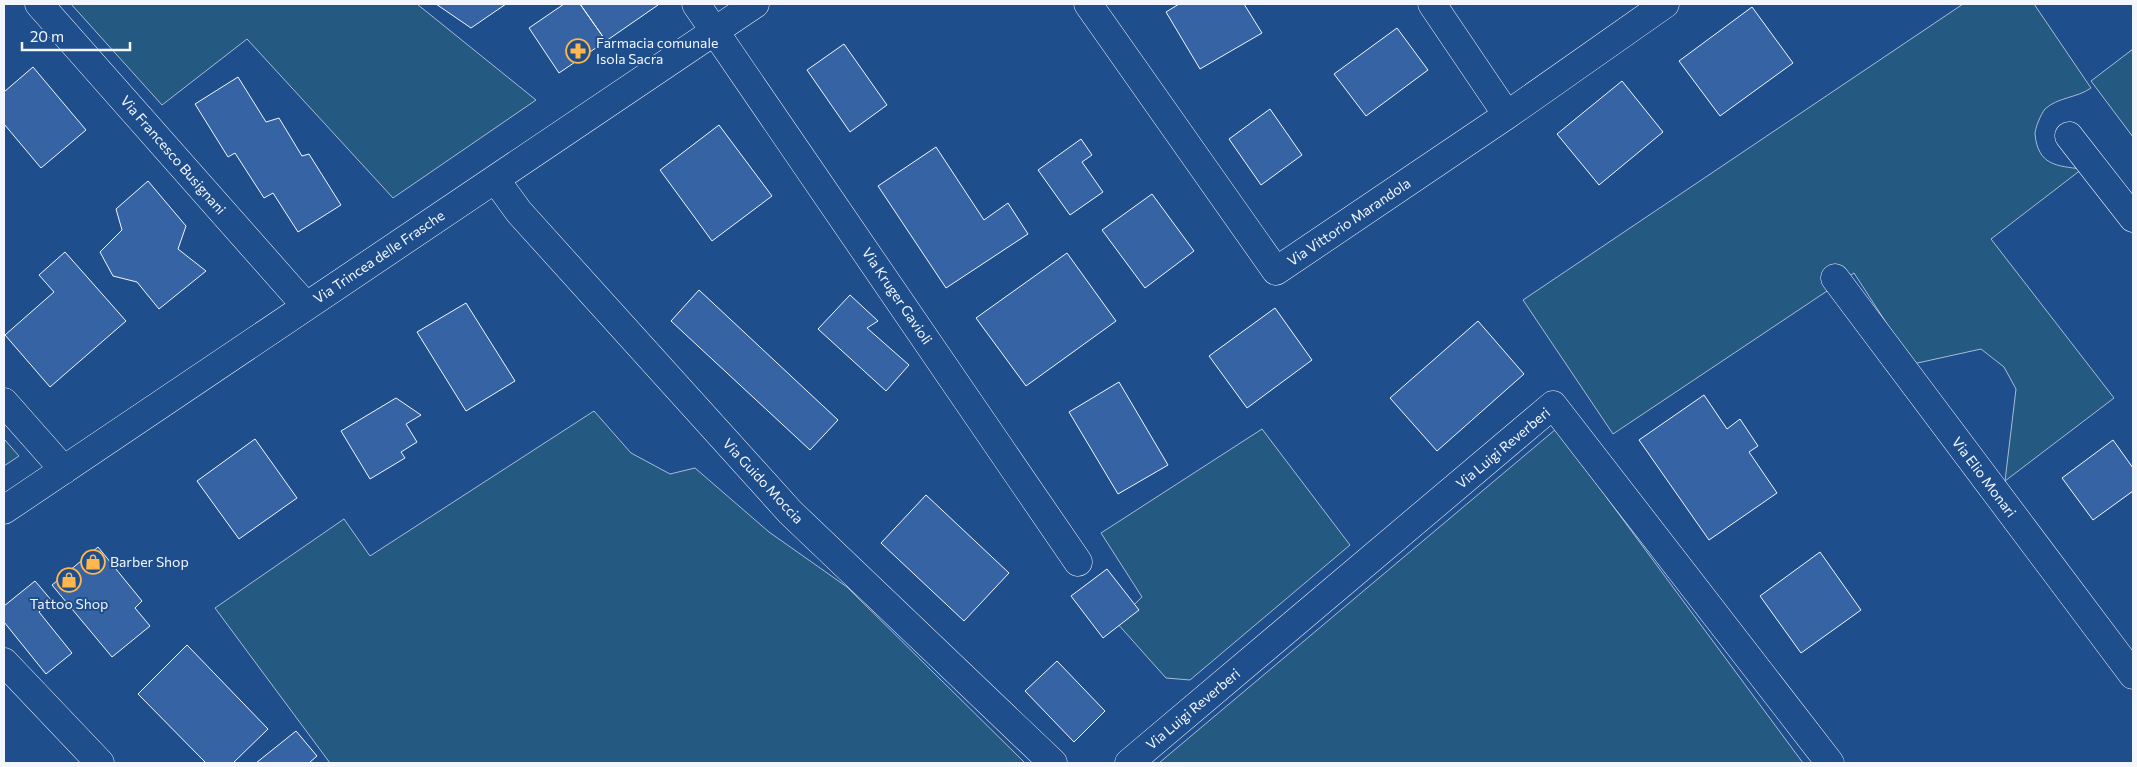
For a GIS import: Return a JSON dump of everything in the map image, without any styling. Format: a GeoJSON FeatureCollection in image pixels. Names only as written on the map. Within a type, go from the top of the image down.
{"type":"FeatureCollection","features":[{"type":"Feature","properties":{"kind":"street","name":"Via Francesco Busignani"},"geometry":{"type":"LineString","coordinates":[[39,4],[306,306]]}},
{"type":"Feature","properties":{"kind":"street","name":"Via Kruger Gavioli"},"geometry":{"type":"LineString","coordinates":[[696,4],[1078,562]]}},
{"type":"Feature","properties":{"kind":"street","name":"Via Trincea delle Frasche"},"geometry":{"type":"LineString","coordinates":[[4,510],[755,4]]}},
{"type":"Feature","properties":{"kind":"street","name":"Via Vittorio Marandola"},"geometry":{"type":"LineString","coordinates":[[1088,4],[1276,271],[1507,115],[1665,4]]}},
{"type":"Feature","properties":{"kind":"street"},"geometry":{"type":"LineString","coordinates":[[1432,4],[1507,115]]}},
{"type":"Feature","properties":{"kind":"street"},"geometry":{"type":"LineString","coordinates":[[2069,136],[2133,218]]}},
{"type":"Feature","properties":{"kind":"street","name":"Via Guido Moccia"},"geometry":{"type":"LineString","coordinates":[[494,179],[519,212],[790,512],[1053,763]]}},
{"type":"Feature","properties":{"kind":"street","name":"Via Elio Monari"},"geometry":{"type":"LineString","coordinates":[[1835,278],[2133,676]]}},
{"type":"Feature","properties":{"kind":"street"},"geometry":{"type":"LineString","coordinates":[[4,402],[64,470]]}},
{"type":"Feature","properties":{"kind":"street","name":"Via Luigi Reverberi"},"geometry":{"type":"LineString","coordinates":[[1129,763],[1553,405],[1830,763]]}},
{"type":"Feature","properties":{"kind":"street"},"geometry":{"type":"LineString","coordinates":[[4,662],[100,763]]}},
{"type":"Feature","properties":{"kind":"shaded area"},"geometry":{"type":"Polygon","coordinates":[[[71,4],[417,4],[536,100],[393,198],[247,39],[162,105],[71,4]]]}},
{"type":"Feature","properties":{"kind":"shaded area"},"geometry":{"type":"Polygon","coordinates":[[[1963,4],[2034,4],[2091,88],[2050,105],[2042,114],[2035,131],[2037,144],[2044,158],[2056,165],[2082,169],[1991,239],[2114,398],[2005,481],[2016,389],[2004,367],[1981,349],[1913,364],[1854,273],[1613,434],[1523,300],[1963,4]]]}},
{"type":"Feature","properties":{"kind":"shaded area"},"geometry":{"type":"Polygon","coordinates":[[[2133,49],[2133,137],[2091,81],[2133,49]]]}},
{"type":"Feature","properties":{"kind":"shaded area"},"geometry":{"type":"Polygon","coordinates":[[[594,411],[631,453],[670,474],[695,468],[769,532],[847,587],[1025,763],[330,763],[215,608],[344,519],[370,556],[594,411]]]}},
{"type":"Feature","properties":{"kind":"shaded area"},"geometry":{"type":"Polygon","coordinates":[[[1262,429],[1350,545],[1190,680],[1166,678],[1116,622],[1142,597],[1101,533],[1262,429]]]}},
{"type":"Feature","properties":{"kind":"shaded area"},"geometry":{"type":"Polygon","coordinates":[[[1556,429],[1803,763],[1159,763],[1556,429]]]}},
{"type":"Feature","properties":{"kind":"shaded area"},"geometry":{"type":"Polygon","coordinates":[[[4,439],[19,456],[4,466],[4,439]]]}},
{"type":"Feature","properties":{"kind":"building"},"geometry":{"type":"Polygon","coordinates":[[[436,4],[506,4],[471,28],[436,4]]]}},
{"type":"Feature","properties":{"kind":"building"},"geometry":{"type":"Polygon","coordinates":[[[564,4],[580,4],[606,41],[559,73],[529,28],[564,4]]]}},
{"type":"Feature","properties":{"kind":"building"},"geometry":{"type":"Polygon","coordinates":[[[580,4],[657,4],[658,5],[606,41],[580,4]]]}},
{"type":"Feature","properties":{"kind":"building"},"geometry":{"type":"Polygon","coordinates":[[[1179,4],[1244,4],[1262,33],[1200,69],[1166,12],[1179,4]]]}},
{"type":"Feature","properties":{"kind":"building"},"geometry":{"type":"Polygon","coordinates":[[[1752,7],[1793,63],[1720,116],[1679,61],[1752,7]]]}},
{"type":"Feature","properties":{"kind":"building"},"geometry":{"type":"Polygon","coordinates":[[[1397,28],[1428,70],[1366,116],[1334,74],[1397,28]]]}},
{"type":"Feature","properties":{"kind":"building"},"geometry":{"type":"Polygon","coordinates":[[[844,44],[887,105],[850,132],[807,70],[844,44]]]}},
{"type":"Feature","properties":{"kind":"building"},"geometry":{"type":"Polygon","coordinates":[[[33,67],[86,130],[41,168],[4,124],[4,92],[33,67]]]}},
{"type":"Feature","properties":{"kind":"building"},"geometry":{"type":"Polygon","coordinates":[[[238,77],[266,122],[279,118],[302,156],[309,154],[341,205],[298,232],[273,193],[264,198],[235,153],[228,157],[195,104],[238,77]]]}},
{"type":"Feature","properties":{"kind":"building"},"geometry":{"type":"Polygon","coordinates":[[[1622,81],[1663,132],[1599,185],[1557,134],[1622,81]]]}},
{"type":"Feature","properties":{"kind":"building"},"geometry":{"type":"Polygon","coordinates":[[[1270,109],[1302,155],[1261,185],[1229,139],[1270,109]]]}},
{"type":"Feature","properties":{"kind":"building"},"geometry":{"type":"Polygon","coordinates":[[[719,125],[772,196],[712,241],[660,170],[719,125]]]}},
{"type":"Feature","properties":{"kind":"building"},"geometry":{"type":"Polygon","coordinates":[[[1081,139],[1092,155],[1082,162],[1103,192],[1070,215],[1038,170],[1081,139]]]}},
{"type":"Feature","properties":{"kind":"building"},"geometry":{"type":"Polygon","coordinates":[[[936,147],[984,220],[1008,203],[1028,234],[946,288],[878,186],[936,147]]]}},
{"type":"Feature","properties":{"kind":"building"},"geometry":{"type":"Polygon","coordinates":[[[148,181],[186,226],[178,249],[206,271],[159,309],[137,282],[113,276],[100,252],[122,230],[116,209],[148,181]]]}},
{"type":"Feature","properties":{"kind":"building"},"geometry":{"type":"Polygon","coordinates":[[[1152,194],[1194,251],[1145,288],[1102,230],[1152,194]]]}},
{"type":"Feature","properties":{"kind":"building"},"geometry":{"type":"Polygon","coordinates":[[[65,252],[126,321],[50,387],[5,335],[54,292],[39,275],[65,252]]]}},
{"type":"Feature","properties":{"kind":"building"},"geometry":{"type":"Polygon","coordinates":[[[1067,253],[1116,321],[1026,386],[976,318],[1067,253]]]}},
{"type":"Feature","properties":{"kind":"building"},"geometry":{"type":"Polygon","coordinates":[[[699,290],[838,420],[810,450],[671,321],[699,290]]]}},
{"type":"Feature","properties":{"kind":"building"},"geometry":{"type":"Polygon","coordinates":[[[850,295],[878,321],[867,328],[909,365],[886,391],[818,329],[850,295]]]}},
{"type":"Feature","properties":{"kind":"building"},"geometry":{"type":"Polygon","coordinates":[[[466,303],[515,381],[466,411],[417,332],[466,303]]]}},
{"type":"Feature","properties":{"kind":"building"},"geometry":{"type":"Polygon","coordinates":[[[1275,308],[1312,360],[1247,408],[1209,356],[1275,308]]]}},
{"type":"Feature","properties":{"kind":"building"},"geometry":{"type":"Polygon","coordinates":[[[1478,321],[1524,374],[1437,451],[1390,398],[1478,321]]]}},
{"type":"Feature","properties":{"kind":"building"},"geometry":{"type":"Polygon","coordinates":[[[1119,382],[1168,465],[1118,494],[1069,412],[1119,382]]]}},
{"type":"Feature","properties":{"kind":"building"},"geometry":{"type":"Polygon","coordinates":[[[1704,395],[1727,429],[1740,419],[1758,446],[1749,452],[1777,493],[1709,540],[1639,440],[1704,395]]]}},
{"type":"Feature","properties":{"kind":"building"},"geometry":{"type":"Polygon","coordinates":[[[396,398],[421,415],[406,424],[417,442],[401,452],[405,458],[370,479],[341,431],[396,398]]]}},
{"type":"Feature","properties":{"kind":"building"},"geometry":{"type":"Polygon","coordinates":[[[255,439],[297,498],[239,539],[197,481],[255,439]]]}},
{"type":"Feature","properties":{"kind":"building"},"geometry":{"type":"Polygon","coordinates":[[[2113,440],[2133,468],[2133,491],[2093,520],[2062,478],[2113,440]]]}},
{"type":"Feature","properties":{"kind":"building"},"geometry":{"type":"Polygon","coordinates":[[[926,495],[1009,573],[964,621],[881,543],[926,495]]]}},
{"type":"Feature","properties":{"kind":"building"},"geometry":{"type":"Polygon","coordinates":[[[98,547],[142,601],[135,608],[150,626],[112,657],[52,585],[98,547]]]}},
{"type":"Feature","properties":{"kind":"building"},"geometry":{"type":"Polygon","coordinates":[[[1820,552],[1861,610],[1801,653],[1760,596],[1820,552]]]}},
{"type":"Feature","properties":{"kind":"building"},"geometry":{"type":"Polygon","coordinates":[[[1107,569],[1139,610],[1103,638],[1071,596],[1107,569]]]}},
{"type":"Feature","properties":{"kind":"building"},"geometry":{"type":"Polygon","coordinates":[[[35,581],[52,601],[39,612],[72,653],[46,674],[4,622],[4,606],[35,581]]]}},
{"type":"Feature","properties":{"kind":"building"},"geometry":{"type":"Polygon","coordinates":[[[187,645],[268,729],[233,763],[206,763],[138,694],[187,645]]]}},
{"type":"Feature","properties":{"kind":"building"},"geometry":{"type":"Polygon","coordinates":[[[1057,661],[1105,711],[1074,742],[1025,691],[1057,661]]]}},
{"type":"Feature","properties":{"kind":"building"},"geometry":{"type":"Polygon","coordinates":[[[296,731],[317,756],[309,763],[256,763],[296,731]]]}},
{"type":"Feature","properties":{"kind":"place","name":"Farmacia comunale Isola Sacra"},"geometry":{"type":"Point","coordinates":[578,51]}},
{"type":"Feature","properties":{"kind":"place","name":"Barber Shop"},"geometry":{"type":"Point","coordinates":[93,562]}},
{"type":"Feature","properties":{"kind":"place","name":"Tattoo Shop"},"geometry":{"type":"Point","coordinates":[69,580]}}]}
